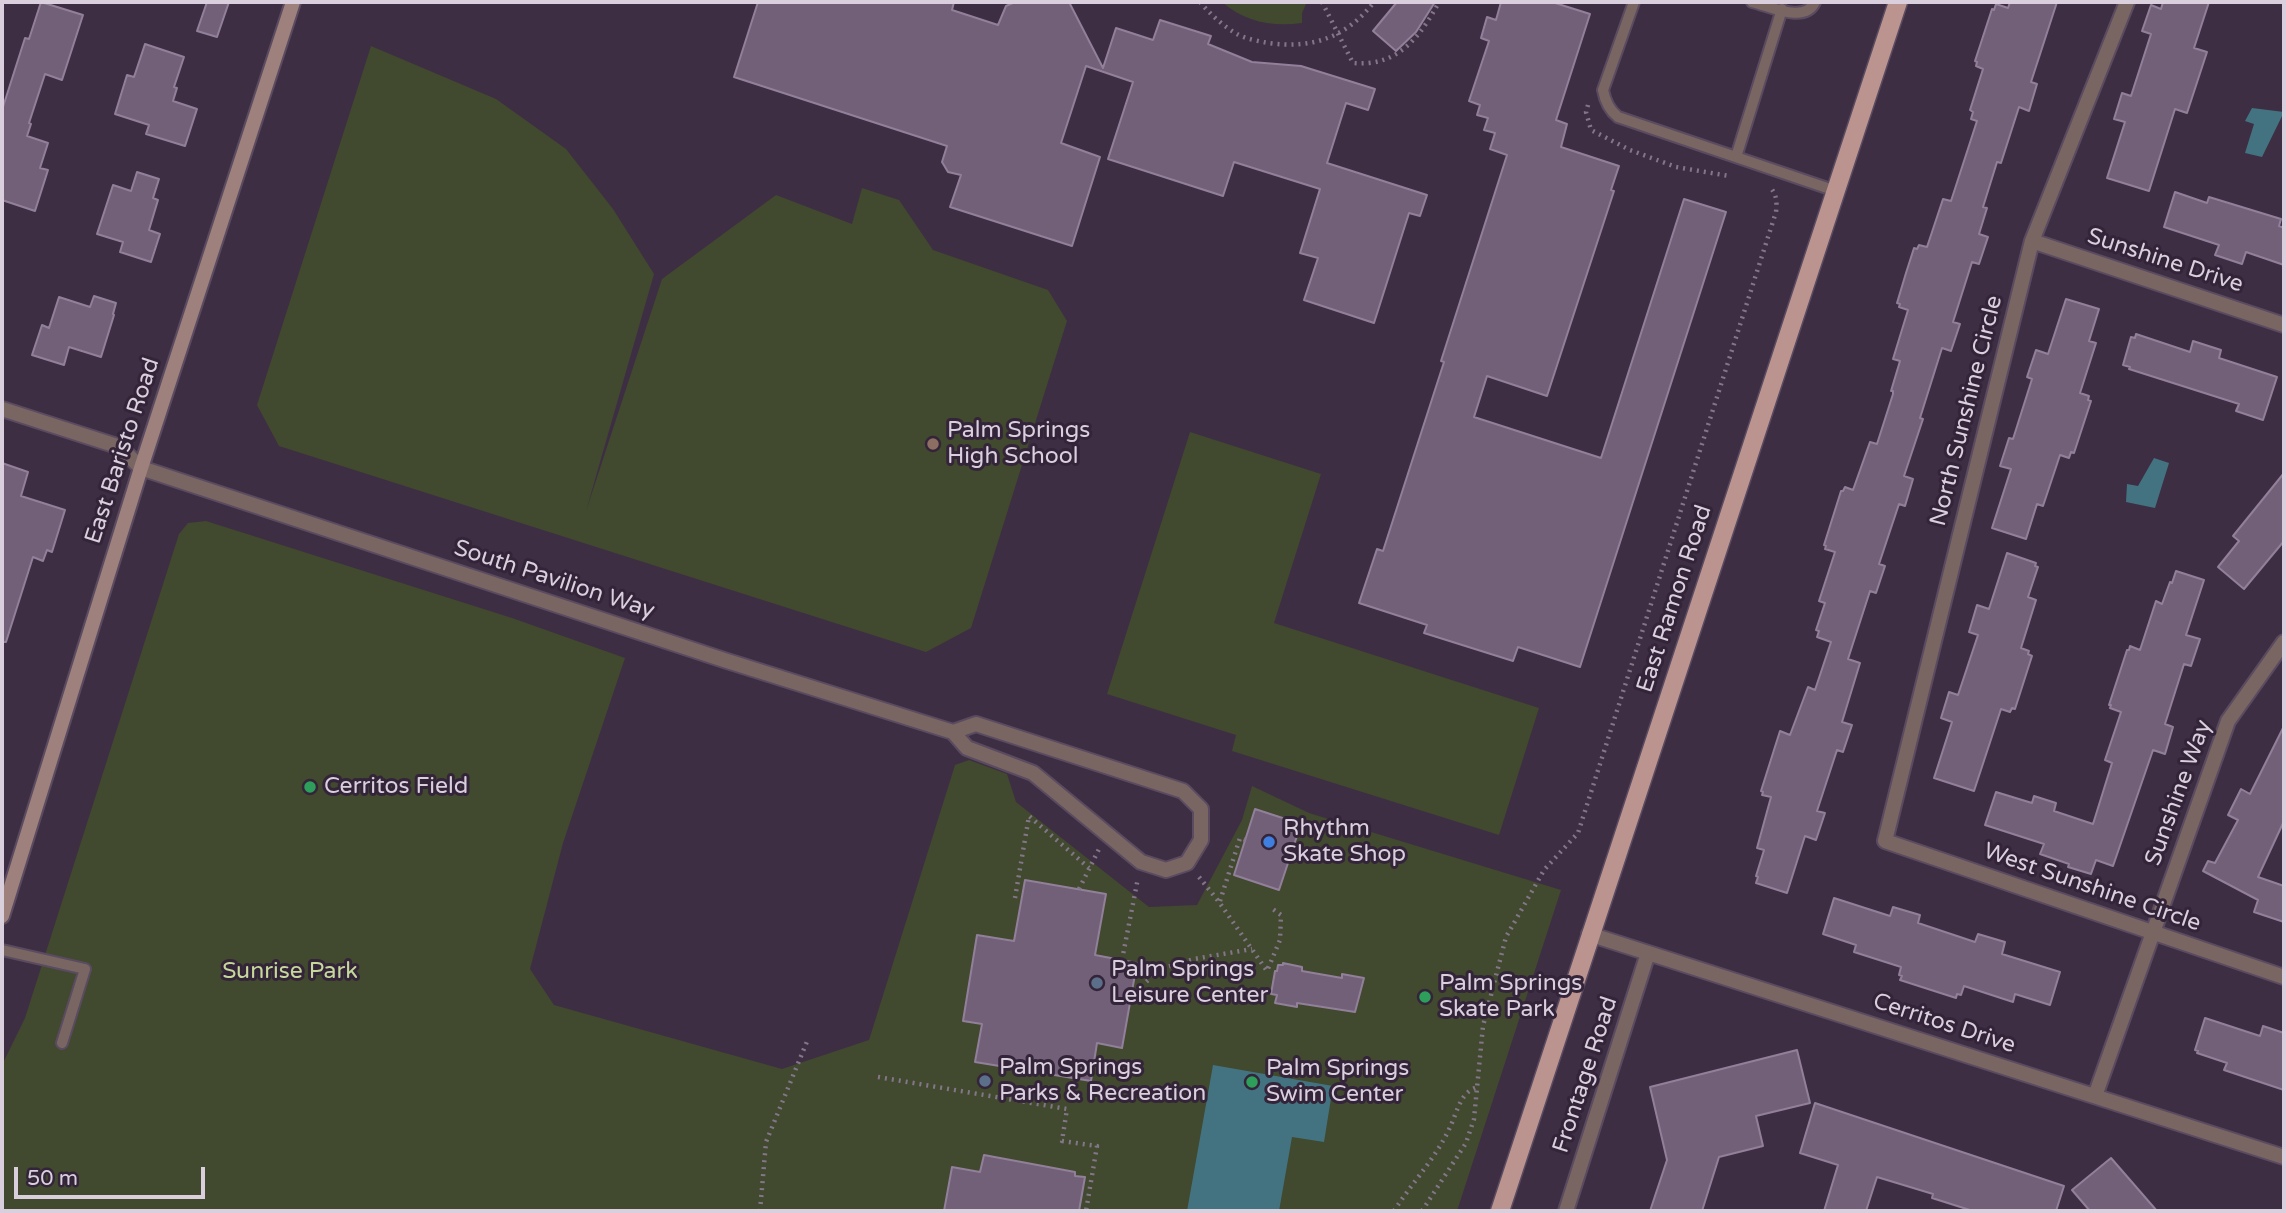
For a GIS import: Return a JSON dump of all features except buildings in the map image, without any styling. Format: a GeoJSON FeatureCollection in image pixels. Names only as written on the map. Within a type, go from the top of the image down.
{"type":"FeatureCollection","features":[{"type":"Feature","properties":{"kind":"main road","name":"East Ramon Road"},"geometry":{"type":"LineString","coordinates":[[1500,1211],[1898,2]]}},
{"type":"Feature","properties":{"kind":"street","name":"East Baristo Road"},"geometry":{"type":"LineString","coordinates":[[2,916],[141,468],[293,2]]}},
{"type":"Feature","properties":{"kind":"street","name":"North Sunshine Circle"},"geometry":{"type":"LineString","coordinates":[[1885,841],[2032,241],[2127,2]]}},
{"type":"Feature","properties":{"kind":"street","name":"Sunshine Drive"},"geometry":{"type":"LineString","coordinates":[[2032,241],[2284,325]]}},
{"type":"Feature","properties":{"kind":"street"},"geometry":{"type":"LineString","coordinates":[[2,410],[120,447],[141,468]]}},
{"type":"Feature","properties":{"kind":"street","name":"South Pavilion Way"},"geometry":{"type":"LineString","coordinates":[[141,468],[724,660],[953,732],[967,748],[1033,773],[1141,862]]}},
{"type":"Feature","properties":{"kind":"street","name":"Sunshine Way"},"geometry":{"type":"LineString","coordinates":[[2153,932],[2228,721],[2284,642]]}},
{"type":"Feature","properties":{"kind":"street","name":"South Pavilion Way"},"geometry":{"type":"LineString","coordinates":[[953,732],[976,724],[1183,791],[1201,809],[1201,840],[1187,863]]}},
{"type":"Feature","properties":{"kind":"street","name":"West Sunshine Circle"},"geometry":{"type":"LineString","coordinates":[[1885,841],[2284,977]]}},
{"type":"Feature","properties":{"kind":"street"},"geometry":{"type":"LineString","coordinates":[[1141,862],[1166,870],[1187,863]]}},
{"type":"Feature","properties":{"kind":"street"},"geometry":{"type":"LineString","coordinates":[[2095,1096],[2153,932]]}},
{"type":"Feature","properties":{"kind":"street","name":"Cerritos Drive"},"geometry":{"type":"LineString","coordinates":[[1590,934],[2284,1157]]}},
{"type":"Feature","properties":{"kind":"street","name":"Frontage Road"},"geometry":{"type":"LineString","coordinates":[[1566,1211],[1648,953]]}},
{"type":"Feature","properties":{"kind":"lane"},"geometry":{"type":"LineString","coordinates":[[1634,2],[1603,90],[1613,113],[1618,117],[1836,191]]}},
{"type":"Feature","properties":{"kind":"lane"},"geometry":{"type":"LineString","coordinates":[[1752,2],[1804,13],[1812,8],[1815,2]]}},
{"type":"Feature","properties":{"kind":"lane"},"geometry":{"type":"LineString","coordinates":[[1736,157],[1782,9]]}},
{"type":"Feature","properties":{"kind":"lane"},"geometry":{"type":"LineString","coordinates":[[2,950],[85,969],[62,1043]]}},
{"type":"Feature","properties":{"kind":"path"},"geometry":{"type":"LineString","coordinates":[[1200,2],[1220,23],[1239,36],[1277,44],[1312,44],[1337,33],[1364,14],[1374,2]]}},
{"type":"Feature","properties":{"kind":"path"},"geometry":{"type":"LineString","coordinates":[[1322,2],[1353,63],[1365,64],[1405,49],[1419,36],[1439,2]]}},
{"type":"Feature","properties":{"kind":"path"},"geometry":{"type":"LineString","coordinates":[[1590,100],[1586,112],[1591,130],[1630,150],[1676,167],[1742,177]]}},
{"type":"Feature","properties":{"kind":"path"},"geometry":{"type":"LineString","coordinates":[[1422,1211],[1466,1143],[1474,1119],[1483,1026],[1506,937],[1544,870],[1578,833],[1776,212],[1775,193],[1767,183]]}},
{"type":"Feature","properties":{"kind":"path"},"geometry":{"type":"LineString","coordinates":[[1014,898],[1029,816],[1090,868]]}},
{"type":"Feature","properties":{"kind":"path"},"geometry":{"type":"LineString","coordinates":[[1079,889],[1107,834]]}},
{"type":"Feature","properties":{"kind":"path"},"geometry":{"type":"LineString","coordinates":[[1219,902],[1240,838],[1245,840]]}},
{"type":"Feature","properties":{"kind":"path"},"geometry":{"type":"LineString","coordinates":[[1122,960],[1141,862]]}},
{"type":"Feature","properties":{"kind":"path"},"geometry":{"type":"LineString","coordinates":[[1187,863],[1219,902],[1267,971],[1280,940],[1281,915],[1270,907]]}},
{"type":"Feature","properties":{"kind":"path"},"geometry":{"type":"LineString","coordinates":[[1131,996],[1160,969],[1194,959],[1252,949]]}},
{"type":"Feature","properties":{"kind":"path"},"geometry":{"type":"LineString","coordinates":[[760,1211],[765,1142],[808,1039]]}},
{"type":"Feature","properties":{"kind":"path"},"geometry":{"type":"LineString","coordinates":[[878,1077],[1067,1110],[1062,1140],[1097,1146],[1086,1211]]}},
{"type":"Feature","properties":{"kind":"path"},"geometry":{"type":"LineString","coordinates":[[1394,1211],[1431,1163],[1449,1132],[1465,1095],[1478,1087]]}},
{"type":"Feature","properties":{"kind":"green space"},"geometry":{"type":"Polygon","coordinates":[[[1222,2],[1307,2],[1302,13],[1302,23],[1280,24],[1259,22],[1222,2]]]}},
{"type":"Feature","properties":{"kind":"green space"},"geometry":{"type":"Polygon","coordinates":[[[371,46],[496,99],[566,149],[613,209],[654,274],[586,511],[662,279],[776,195],[852,224],[862,188],[899,200],[933,250],[1048,290],[1067,321],[971,628],[926,652],[279,446],[257,405],[371,46]]]}},
{"type":"Feature","properties":{"kind":"green space"},"geometry":{"type":"Polygon","coordinates":[[[1190,432],[1321,474],[1274,623],[1539,708],[1499,835],[1232,751],[1236,735],[1107,694],[1190,432]]]}},
{"type":"Feature","properties":{"kind":"green space","name":"Sunrise Park"},"geometry":{"type":"Polygon","coordinates":[[[206,521],[512,618],[625,658],[563,843],[530,969],[554,1005],[782,1069],[869,1040],[955,765],[969,760],[1007,774],[1016,802],[1149,907],[1197,905],[1242,820],[1252,786],[1309,813],[1561,890],[1457,1211],[2,1211],[2,1065],[25,1018],[179,534],[188,523],[206,521]]]}},
{"type":"Feature","properties":{"kind":"shaded area"},"geometry":{"type":"Polygon","coordinates":[[[2252,108],[2284,112],[2262,157],[2245,153],[2254,124],[2245,121],[2252,108]]]}},
{"type":"Feature","properties":{"kind":"shaded area"},"geometry":{"type":"Polygon","coordinates":[[[2154,458],[2169,463],[2155,508],[2126,502],[2127,484],[2138,486],[2154,458]]]}},
{"type":"Feature","properties":{"kind":"shaded area"},"geometry":{"type":"Polygon","coordinates":[[[1213,1065],[1333,1086],[1324,1142],[1292,1137],[1279,1211],[1187,1211],[1213,1065]]]}},
{"type":"Feature","properties":{"kind":"place","name":"Palm Springs High School"},"geometry":{"type":"Point","coordinates":[933,444]}},
{"type":"Feature","properties":{"kind":"place","name":"Cerritos Field"},"geometry":{"type":"Point","coordinates":[310,787]}},
{"type":"Feature","properties":{"kind":"place","name":"Rhythm Skate Shop"},"geometry":{"type":"Point","coordinates":[1269,842]}},
{"type":"Feature","properties":{"kind":"place","name":"Palm Springs Leisure Center"},"geometry":{"type":"Point","coordinates":[1097,983]}},
{"type":"Feature","properties":{"kind":"place","name":"Palm Springs Skate Park"},"geometry":{"type":"Point","coordinates":[1425,997]}},
{"type":"Feature","properties":{"kind":"place","name":"Palm Springs Parks & Recreation"},"geometry":{"type":"Point","coordinates":[985,1081]}},
{"type":"Feature","properties":{"kind":"place","name":"Palm Springs Swim Center"},"geometry":{"type":"Point","coordinates":[1252,1082]}}]}
